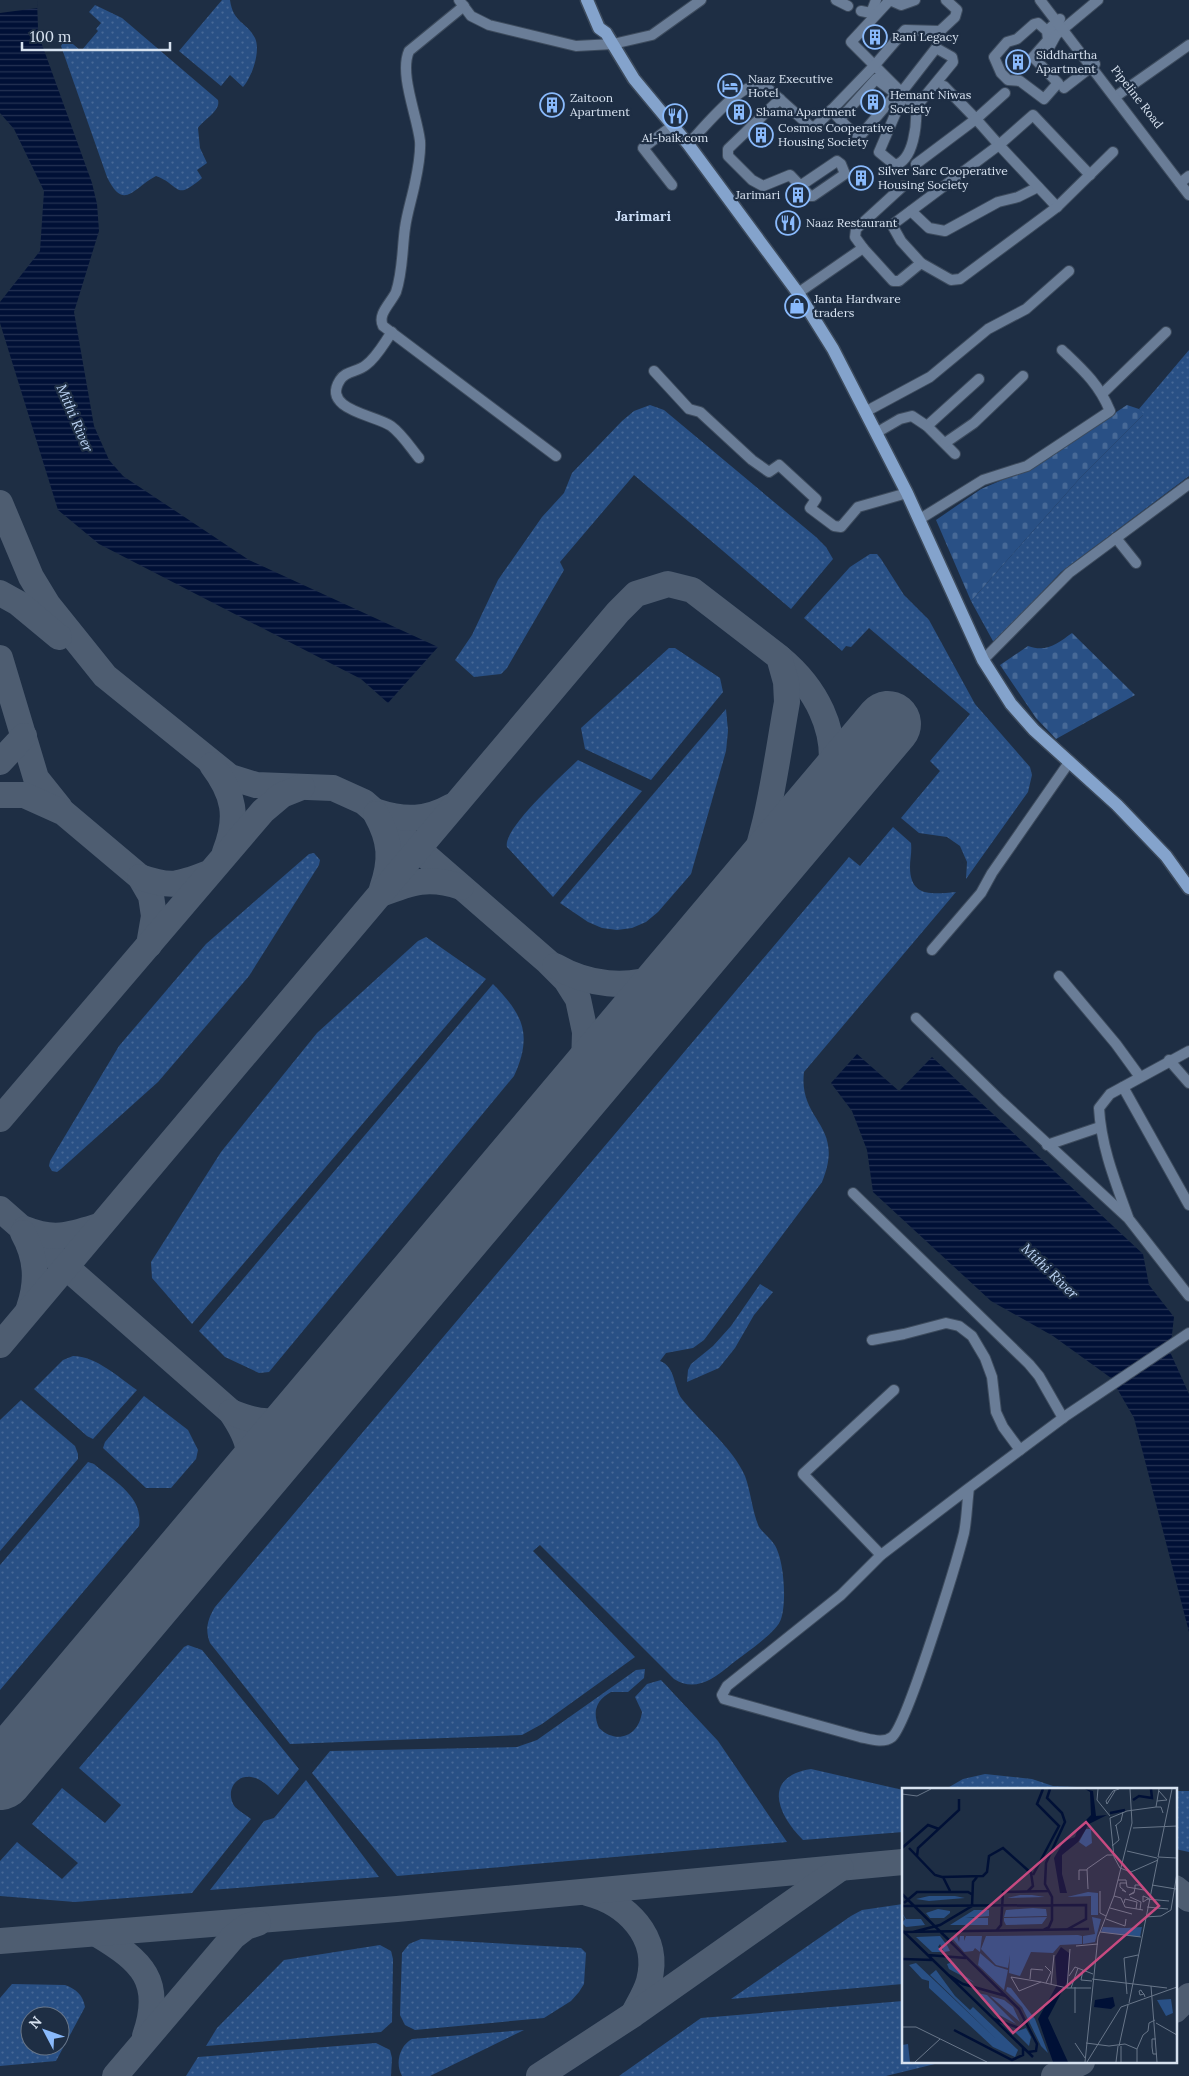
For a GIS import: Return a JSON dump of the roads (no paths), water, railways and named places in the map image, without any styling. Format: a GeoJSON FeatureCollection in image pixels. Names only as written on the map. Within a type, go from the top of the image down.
{"type":"FeatureCollection","features":[{"type":"Feature","properties":{"kind":"main road"},"geometry":{"type":"LineString","coordinates":[[587,0],[599,28],[610,39],[634,79],[688,144],[798,293],[833,349],[920,519],[953,598],[983,660],[1017,710],[1034,730],[1117,805],[1160,850],[1189,888]]}},
{"type":"Feature","properties":{"kind":"main road"},"geometry":{"type":"LineString","coordinates":[[597,0],[607,24],[610,39]]}},
{"type":"Feature","properties":{"kind":"street"},"geometry":{"type":"LineString","coordinates":[[556,456],[383,326],[381,318],[395,294],[400,278],[405,227],[419,165],[420,143],[415,109],[405,71],[406,59],[409,51],[462,3],[471,16],[489,25],[555,43],[576,46],[610,39],[652,35],[701,0]]}},
{"type":"Feature","properties":{"kind":"street"},"geometry":{"type":"LineString","coordinates":[[836,0],[848,6]]}},
{"type":"Feature","properties":{"kind":"street"},"geometry":{"type":"LineString","coordinates":[[861,11],[871,13],[876,0]]}},
{"type":"Feature","properties":{"kind":"street"},"geometry":{"type":"LineString","coordinates":[[915,0],[901,5],[892,1],[888,2],[851,42],[889,83],[916,107]]}},
{"type":"Feature","properties":{"kind":"street"},"geometry":{"type":"LineString","coordinates":[[688,144],[740,92],[751,85],[764,85],[803,122],[811,127],[816,126],[907,29],[942,30],[958,13],[946,0]]}},
{"type":"Feature","properties":{"kind":"street"},"geometry":{"type":"LineString","coordinates":[[1040,0],[1062,24]]}},
{"type":"Feature","properties":{"kind":"street","name":"Pipeline Road"},"geometry":{"type":"LineString","coordinates":[[1046,0],[1062,24],[1185,181],[1189,195]]}},
{"type":"Feature","properties":{"kind":"street"},"geometry":{"type":"LineString","coordinates":[[1047,31],[1062,24],[1098,0]]}},
{"type":"Feature","properties":{"kind":"street"},"geometry":{"type":"LineString","coordinates":[[1038,23],[1047,31],[1048,40],[1033,57],[1058,83],[1044,99],[1020,81],[1010,81],[1002,75],[994,57],[1007,42],[1019,37],[1034,24],[1038,23]]}},
{"type":"Feature","properties":{"kind":"street"},"geometry":{"type":"LineString","coordinates":[[1050,46],[1062,24]]}},
{"type":"Feature","properties":{"kind":"street"},"geometry":{"type":"LineString","coordinates":[[1117,95],[1189,45]]}},
{"type":"Feature","properties":{"kind":"street"},"geometry":{"type":"LineString","coordinates":[[936,48],[952,57],[953,62],[916,107],[917,122],[910,148],[900,163],[894,165],[879,152],[902,95],[936,48]]}},
{"type":"Feature","properties":{"kind":"street"},"geometry":{"type":"LineString","coordinates":[[1064,88],[1094,65]]}},
{"type":"Feature","properties":{"kind":"street"},"geometry":{"type":"LineString","coordinates":[[831,110],[857,134],[861,135],[896,96],[895,93],[889,83],[878,79],[874,80],[840,118]]}},
{"type":"Feature","properties":{"kind":"street"},"geometry":{"type":"LineString","coordinates":[[944,86],[1057,207]]}},
{"type":"Feature","properties":{"kind":"street"},"geometry":{"type":"LineString","coordinates":[[916,164],[976,119],[1005,93]]}},
{"type":"Feature","properties":{"kind":"street"},"geometry":{"type":"LineString","coordinates":[[780,99],[728,149],[728,156],[752,180],[763,186],[790,175],[800,186]]}},
{"type":"Feature","properties":{"kind":"street"},"geometry":{"type":"LineString","coordinates":[[1090,175],[1033,115],[999,145],[892,225],[901,242],[921,263],[951,280],[960,279],[1057,207],[1090,175],[1113,152]]}},
{"type":"Feature","properties":{"kind":"street"},"geometry":{"type":"LineString","coordinates":[[672,126],[643,148],[672,185]]}},
{"type":"Feature","properties":{"kind":"street"},"geometry":{"type":"LineString","coordinates":[[903,186],[856,229],[855,237],[893,281],[899,280],[921,263]]}},
{"type":"Feature","properties":{"kind":"street"},"geometry":{"type":"LineString","coordinates":[[911,211],[929,228],[945,231],[998,202],[1018,197],[1038,187]]}},
{"type":"Feature","properties":{"kind":"street"},"geometry":{"type":"LineString","coordinates":[[798,293],[863,248]]}},
{"type":"Feature","properties":{"kind":"street"},"geometry":{"type":"LineString","coordinates":[[865,412],[930,377],[988,329],[1026,309],[1069,271]]}},
{"type":"Feature","properties":{"kind":"street"},"geometry":{"type":"LineString","coordinates":[[392,332],[368,363],[340,379],[335,390],[337,398],[346,408],[380,420],[397,431],[419,458]]}},
{"type":"Feature","properties":{"kind":"street"},"geometry":{"type":"LineString","coordinates":[[1103,393],[1166,332]]}},
{"type":"Feature","properties":{"kind":"street"},"geometry":{"type":"LineString","coordinates":[[920,519],[983,480],[1027,466],[1069,440],[1110,411],[1103,393],[1086,372],[1062,350]]}},
{"type":"Feature","properties":{"kind":"street"},"geometry":{"type":"LineString","coordinates":[[654,371],[689,409],[700,412],[752,460],[770,472],[779,465],[816,499],[810,508],[834,526],[842,527],[858,507],[907,493]]}},
{"type":"Feature","properties":{"kind":"street"},"geometry":{"type":"LineString","coordinates":[[945,443],[974,423],[1023,376]]}},
{"type":"Feature","properties":{"kind":"street"},"geometry":{"type":"LineString","coordinates":[[927,426],[979,379]]}},
{"type":"Feature","properties":{"kind":"street"},"geometry":{"type":"LineString","coordinates":[[876,433],[908,416],[927,426],[955,454]]}},
{"type":"Feature","properties":{"kind":"street"},"geometry":{"type":"LineString","coordinates":[[983,660],[1068,573],[1189,484]]}},
{"type":"Feature","properties":{"kind":"street"},"geometry":{"type":"LineString","coordinates":[[1116,538],[1136,563]]}},
{"type":"Feature","properties":{"kind":"street"},"geometry":{"type":"LineString","coordinates":[[932,950],[981,894],[992,873],[1070,761]]}},
{"type":"Feature","properties":{"kind":"street"},"geometry":{"type":"LineString","coordinates":[[1059,976],[1116,1044],[1140,1077]]}},
{"type":"Feature","properties":{"kind":"street"},"geometry":{"type":"LineString","coordinates":[[916,1018],[1047,1145],[1128,1218],[1189,1296]]}},
{"type":"Feature","properties":{"kind":"street"},"geometry":{"type":"LineString","coordinates":[[1128,1218],[1112,1173],[1100,1127],[1099,1108],[1110,1094],[1169,1060],[1189,1051]]}},
{"type":"Feature","properties":{"kind":"street"},"geometry":{"type":"LineString","coordinates":[[1169,1060],[1189,1083]]}},
{"type":"Feature","properties":{"kind":"street"},"geometry":{"type":"LineString","coordinates":[[1123,1087],[1189,1205]]}},
{"type":"Feature","properties":{"kind":"street"},"geometry":{"type":"LineString","coordinates":[[1047,1145],[1100,1127]]}},
{"type":"Feature","properties":{"kind":"street"},"geometry":{"type":"LineString","coordinates":[[853,1193],[1029,1364],[1065,1416]]}},
{"type":"Feature","properties":{"kind":"street"},"geometry":{"type":"LineString","coordinates":[[872,1340],[946,1323],[959,1326],[972,1336],[985,1358],[992,1377],[996,1412],[1003,1428],[1020,1450]]}},
{"type":"Feature","properties":{"kind":"street"},"geometry":{"type":"LineString","coordinates":[[969,1488],[964,1532],[916,1687],[895,1734],[885,1740],[878,1741],[724,1699],[722,1695],[727,1686],[841,1595],[881,1555],[969,1488],[1065,1416],[1189,1333]]}},
{"type":"Feature","properties":{"kind":"street"},"geometry":{"type":"LineString","coordinates":[[881,1555],[803,1474],[894,1390]]}},
{"type":"Feature","properties":{"kind":"water","name":"Mithi River"},"geometry":{"type":"Polygon","coordinates":[[[0,0],[37,0],[40,39],[92,183],[97,204],[99,231],[74,312],[94,426],[109,460],[123,476],[249,560],[438,647],[388,703],[361,679],[99,544],[58,510],[0,323],[0,302],[40,251],[44,191],[14,129],[0,113],[0,0]]]}},
{"type":"Feature","properties":{"kind":"water","name":"Mithi River"},"geometry":{"type":"Polygon","coordinates":[[[857,1054],[899,1091],[932,1057],[1143,1254],[1149,1285],[1174,1317],[1170,1352],[1189,1394],[1189,1632],[1134,1418],[1111,1378],[1053,1336],[991,1301],[873,1192],[867,1150],[852,1111],[831,1083],[857,1054]]]}},
{"type":"Feature","properties":{"kind":"place","name":"Rani Legacy"},"geometry":{"type":"Point","coordinates":[875,37]}},
{"type":"Feature","properties":{"kind":"place","name":"Siddhartha Apartment"},"geometry":{"type":"Point","coordinates":[1018,62]}},
{"type":"Feature","properties":{"kind":"place","name":"Naaz Executive Hotel"},"geometry":{"type":"Point","coordinates":[730,86]}},
{"type":"Feature","properties":{"kind":"place","name":"Hemant Niwas Society"},"geometry":{"type":"Point","coordinates":[873,102]}},
{"type":"Feature","properties":{"kind":"place","name":"Zaitoon Apartment"},"geometry":{"type":"Point","coordinates":[552,105]}},
{"type":"Feature","properties":{"kind":"place","name":"Shama Apartment"},"geometry":{"type":"Point","coordinates":[739,112]}},
{"type":"Feature","properties":{"kind":"place","name":"Al-baik.com"},"geometry":{"type":"Point","coordinates":[675,116]}},
{"type":"Feature","properties":{"kind":"place","name":"Cosmos Cooperative Housing Society"},"geometry":{"type":"Point","coordinates":[761,135]}},
{"type":"Feature","properties":{"kind":"place","name":"Silver Sarc Cooperative Housing Society"},"geometry":{"type":"Point","coordinates":[861,178]}},
{"type":"Feature","properties":{"kind":"place","name":"Jarimari"},"geometry":{"type":"Point","coordinates":[798,195]}},
{"type":"Feature","properties":{"kind":"place","name":"Naaz Restaurant"},"geometry":{"type":"Point","coordinates":[788,223]}},
{"type":"Feature","properties":{"kind":"place","name":"Janta Hardware traders"},"geometry":{"type":"Point","coordinates":[797,306]}},
{"type":"Feature","properties":{"kind":"district","name":"Jarimari"},"geometry":{"type":"Point","coordinates":[643,216]}}]}
